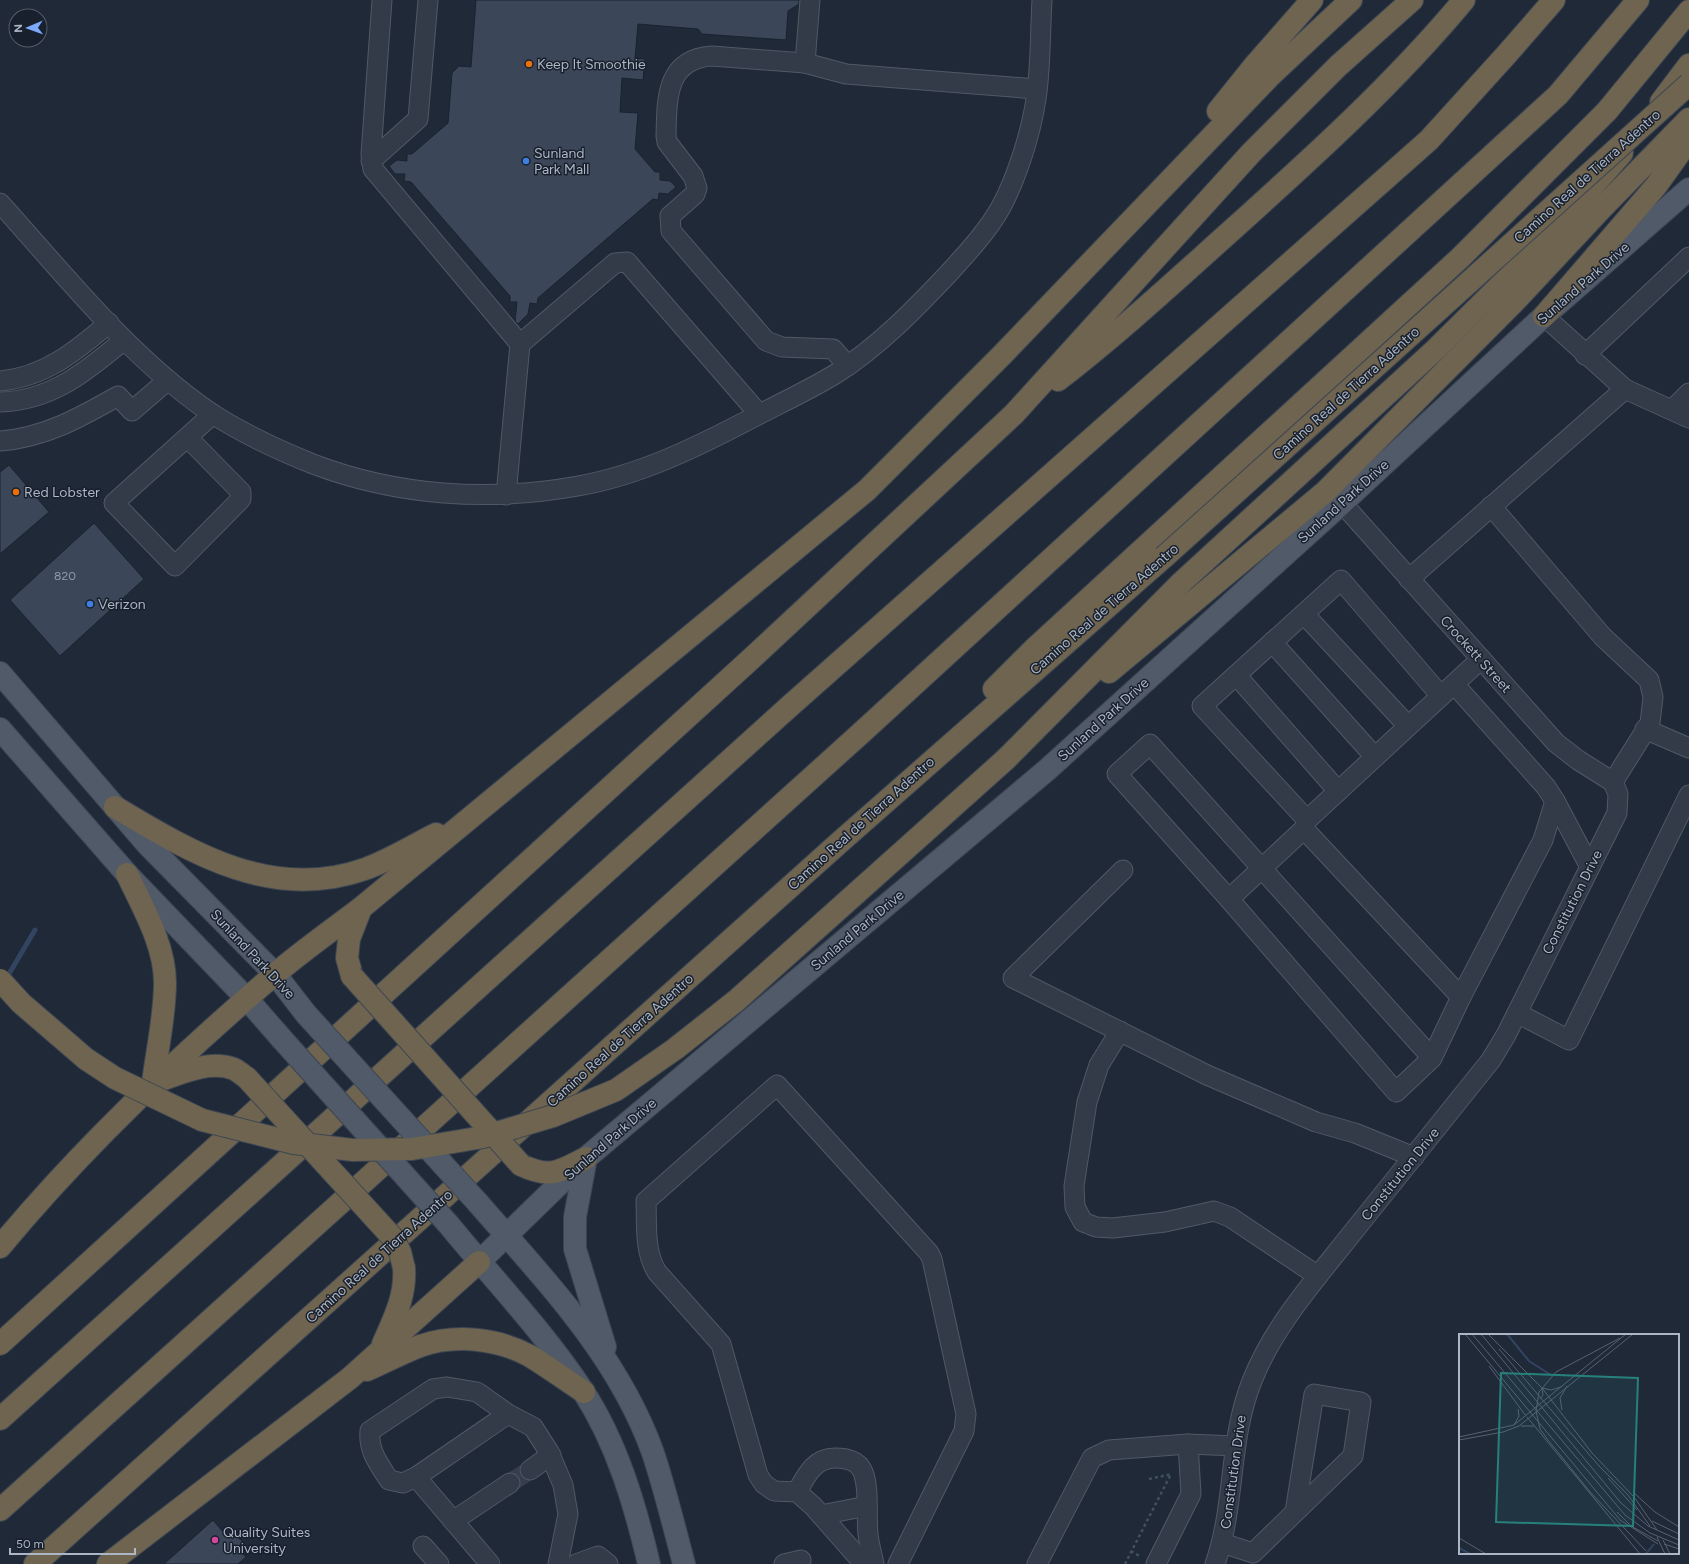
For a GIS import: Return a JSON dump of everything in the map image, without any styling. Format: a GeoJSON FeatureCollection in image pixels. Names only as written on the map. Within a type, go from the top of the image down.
{"type":"FeatureCollection","features":[{"type":"Feature","properties":{"kind":"highway"},"geometry":{"type":"LineString","coordinates":[[1142,208],[1255,65],[1312,0]]}},
{"type":"Feature","properties":{"kind":"highway"},"geometry":{"type":"LineString","coordinates":[[0,1247],[27,1214],[152,1083],[275,974],[360,908],[867,490],[1002,355],[1271,75],[1351,0]]}},
{"type":"Feature","properties":{"kind":"highway"},"geometry":{"type":"LineString","coordinates":[[0,1344],[746,664],[1014,414],[1251,153],[1338,66],[1412,0]]}},
{"type":"Feature","properties":{"kind":"highway"},"geometry":{"type":"LineString","coordinates":[[1014,414],[1102,346],[1272,193],[1362,110],[1404,68],[1464,0]]}},
{"type":"Feature","properties":{"kind":"highway"},"geometry":{"type":"LineString","coordinates":[[0,1419],[791,705],[1429,140],[1554,0]]}},
{"type":"Feature","properties":{"kind":"highway"},"geometry":{"type":"LineString","coordinates":[[0,1510],[854,740],[1552,101],[1638,0]]}},
{"type":"Feature","properties":{"kind":"highway"},"geometry":{"type":"LineString","coordinates":[[840,842],[1035,648],[1460,258],[1607,111],[1689,11]]}},
{"type":"Feature","properties":{"kind":"highway"},"geometry":{"type":"LineString","coordinates":[[1006,759],[1182,582],[1435,350],[1541,245],[1612,167],[1689,65]]}},
{"type":"Feature","properties":{"kind":"highway","name":"Camino Real de Tierra Adentro"},"geometry":{"type":"LineString","coordinates":[[35,1564],[840,842],[1164,557],[1689,84]]}},
{"type":"Feature","properties":{"kind":"highway"},"geometry":{"type":"LineString","coordinates":[[0,980],[26,1007],[86,1059],[115,1078],[202,1120],[294,1143],[353,1150],[412,1149],[482,1137],[553,1116],[616,1090],[675,1049],[737,1000],[1006,759],[1325,492],[1514,302],[1601,209],[1689,119]]}},
{"type":"Feature","properties":{"kind":"highway"},"geometry":{"type":"LineString","coordinates":[[1544,316],[1656,186],[1689,140]]}},
{"type":"Feature","properties":{"kind":"highway"},"geometry":{"type":"LineString","coordinates":[[115,806],[174,842],[215,862],[236,869],[259,874],[307,879],[348,874],[382,862],[477,811]]}},
{"type":"Feature","properties":{"kind":"highway"},"geometry":{"type":"LineString","coordinates":[[127,874],[153,931],[161,955],[165,982],[152,1083]]}},
{"type":"Feature","properties":{"kind":"highway"},"geometry":{"type":"LineString","coordinates":[[360,908],[349,939],[347,958],[352,976],[521,1165],[534,1172],[554,1174],[586,1158]]}},
{"type":"Feature","properties":{"kind":"highway"},"geometry":{"type":"LineString","coordinates":[[152,1083],[198,1068],[218,1066],[234,1069],[247,1078],[393,1238],[400,1252],[404,1268],[405,1281],[402,1300],[382,1349]]}},
{"type":"Feature","properties":{"kind":"highway"},"geometry":{"type":"LineString","coordinates":[[108,1564],[350,1378],[479,1262]]}},
{"type":"Feature","properties":{"kind":"highway"},"geometry":{"type":"LineString","coordinates":[[350,1378],[420,1346],[450,1339],[476,1339],[502,1345],[529,1356],[584,1392]]}},
{"type":"Feature","properties":{"kind":"main road","name":"Sunland Park Drive"},"geometry":{"type":"LineString","coordinates":[[479,1262],[586,1158],[1048,769],[1342,503],[1544,316],[1689,189]]}},
{"type":"Feature","properties":{"kind":"main road","name":"Sunland Park Drive"},"geometry":{"type":"LineString","coordinates":[[0,673],[148,844],[275,974],[306,1014],[478,1203],[588,1333],[613,1373],[634,1411],[652,1452],[684,1564]]}},
{"type":"Feature","properties":{"kind":"main road"},"geometry":{"type":"LineString","coordinates":[[0,729],[127,874],[247,999],[449,1225],[548,1344],[584,1392],[613,1449],[627,1484],[641,1529],[649,1564]]}},
{"type":"Feature","properties":{"kind":"main road"},"geometry":{"type":"LineString","coordinates":[[586,1158],[575,1216],[575,1249],[613,1373]]}},
{"type":"Feature","properties":{"kind":"street"},"geometry":{"type":"LineString","coordinates":[[382,0],[371,161],[376,173],[520,344]]}},
{"type":"Feature","properties":{"kind":"street"},"geometry":{"type":"LineString","coordinates":[[371,161],[418,119],[428,0]]}},
{"type":"Feature","properties":{"kind":"street"},"geometry":{"type":"LineString","coordinates":[[805,63],[810,0]]}},
{"type":"Feature","properties":{"kind":"street"},"geometry":{"type":"LineString","coordinates":[[0,203],[124,340],[168,380],[213,414],[281,450],[310,463],[355,478],[400,488],[439,493],[463,495],[506,495],[580,486],[631,473],[679,454],[823,381],[848,366],[882,339],[973,247],[1001,207],[1020,161],[1032,117],[1037,89],[1042,0]]}},
{"type":"Feature","properties":{"kind":"street"},"geometry":{"type":"LineString","coordinates":[[848,366],[833,349],[782,347],[766,341],[679,243],[671,231],[669,224],[670,216],[695,194],[697,188],[693,176],[667,142],[668,94],[669,86],[675,75],[690,63],[703,57],[805,63],[846,74],[1037,89]]}},
{"type":"Feature","properties":{"kind":"street"},"geometry":{"type":"LineString","coordinates":[[1586,355],[1689,257]]}},
{"type":"Feature","properties":{"kind":"street"},"geometry":{"type":"LineString","coordinates":[[506,495],[520,344],[615,263],[627,262],[759,414]]}},
{"type":"Feature","properties":{"kind":"street"},"geometry":{"type":"LineString","coordinates":[[1544,316],[1586,355],[1625,388],[1689,418]]}},
{"type":"Feature","properties":{"kind":"street"},"geometry":{"type":"LineString","coordinates":[[0,381],[31,375],[57,364],[109,323]]}},
{"type":"Feature","properties":{"kind":"street"},"geometry":{"type":"LineString","coordinates":[[0,402],[34,397],[65,385],[124,340]]}},
{"type":"Feature","properties":{"kind":"street"},"geometry":{"type":"LineString","coordinates":[[0,441],[34,435],[51,430],[86,414],[118,396],[132,411],[168,380]]}},
{"type":"Feature","properties":{"kind":"street"},"geometry":{"type":"LineString","coordinates":[[1410,579],[1625,388]]}},
{"type":"Feature","properties":{"kind":"street"},"geometry":{"type":"LineString","coordinates":[[1672,410],[1689,393]]}},
{"type":"Feature","properties":{"kind":"street"},"geometry":{"type":"LineString","coordinates":[[188,438],[241,492],[242,496],[241,499],[175,566],[114,503],[213,414]]}},
{"type":"Feature","properties":{"kind":"street","name":"Crockett Street"},"geometry":{"type":"LineString","coordinates":[[1342,503],[1556,743],[1616,788]]}},
{"type":"Feature","properties":{"kind":"street"},"geometry":{"type":"LineString","coordinates":[[1491,506],[1603,637],[1649,680],[1653,697],[1650,723],[1645,729],[1616,788]]}},
{"type":"Feature","properties":{"kind":"street"},"geometry":{"type":"LineString","coordinates":[[1461,997],[1305,825],[1202,706],[1341,580],[1448,690],[1540,781],[1556,801],[1590,867]]}},
{"type":"Feature","properties":{"kind":"street"},"geometry":{"type":"LineString","coordinates":[[1304,614],[1408,726]]}},
{"type":"Feature","properties":{"kind":"street"},"geometry":{"type":"LineString","coordinates":[[1272,642],[1375,757]]}},
{"type":"Feature","properties":{"kind":"street"},"geometry":{"type":"LineString","coordinates":[[1229,899],[1262,868],[1338,791],[1481,659]]}},
{"type":"Feature","properties":{"kind":"street"},"geometry":{"type":"LineString","coordinates":[[1236,675],[1338,791]]}},
{"type":"Feature","properties":{"kind":"street"},"geometry":{"type":"LineString","coordinates":[[1645,729],[1689,748]]}},
{"type":"Feature","properties":{"kind":"street"},"geometry":{"type":"LineString","coordinates":[[1432,1058],[1150,744],[1117,774],[1229,899],[1396,1092],[1432,1058],[1461,997],[1544,840],[1556,801]]}},
{"type":"Feature","properties":{"kind":"street","name":"Constitution Drive"},"geometry":{"type":"LineString","coordinates":[[1215,1564],[1222,1544],[1230,1497],[1234,1446],[1241,1412],[1266,1348],[1318,1276],[1491,1060],[1517,1013],[1617,813],[1616,788]]}},
{"type":"Feature","properties":{"kind":"street"},"geometry":{"type":"LineString","coordinates":[[1517,1013],[1569,1040],[1689,795]]}},
{"type":"Feature","properties":{"kind":"street"},"geometry":{"type":"LineString","coordinates":[[1124,870],[1013,978],[1207,1075],[1308,1118],[1355,1134],[1414,1157]]}},
{"type":"Feature","properties":{"kind":"street"},"geometry":{"type":"LineString","coordinates":[[1120,1031],[1099,1065],[1087,1102],[1074,1186],[1075,1207],[1083,1222],[1096,1227],[1113,1228],[1165,1222],[1214,1211],[1230,1217],[1318,1276]]}},
{"type":"Feature","properties":{"kind":"street"},"geometry":{"type":"LineString","coordinates":[[864,1564],[821,1515],[797,1492],[774,1491],[764,1484],[758,1475],[721,1344],[657,1272],[651,1262],[647,1241],[646,1201],[778,1085],[929,1253],[932,1259],[966,1414],[966,1423],[964,1431],[898,1564]]}},
{"type":"Feature","properties":{"kind":"street"},"geometry":{"type":"LineString","coordinates":[[508,1414],[416,1477],[403,1483],[389,1480],[374,1455],[369,1443],[370,1431],[433,1389],[446,1387],[477,1392],[508,1414],[533,1427],[551,1455],[563,1485],[568,1514],[558,1564]]}},
{"type":"Feature","properties":{"kind":"street"},"geometry":{"type":"LineString","coordinates":[[1222,1544],[1253,1553],[1353,1456],[1361,1402],[1314,1394],[1295,1512]]}},
{"type":"Feature","properties":{"kind":"street"},"geometry":{"type":"LineString","coordinates":[[1156,1564],[1189,1500],[1192,1486],[1188,1444]]}},
{"type":"Feature","properties":{"kind":"street"},"geometry":{"type":"LineString","coordinates":[[1037,1564],[1092,1458],[1109,1450],[1188,1444],[1234,1446]]}},
{"type":"Feature","properties":{"kind":"street"},"geometry":{"type":"LineString","coordinates":[[530,1470],[551,1455]]}},
{"type":"Feature","properties":{"kind":"street"},"geometry":{"type":"LineString","coordinates":[[797,1492],[807,1474],[817,1463],[825,1459],[849,1460],[857,1464],[862,1471],[867,1506],[868,1535],[874,1564]]}},
{"type":"Feature","properties":{"kind":"street"},"geometry":{"type":"LineString","coordinates":[[416,1477],[490,1564]]}},
{"type":"Feature","properties":{"kind":"street"},"geometry":{"type":"LineString","coordinates":[[453,1521],[510,1483]]}},
{"type":"Feature","properties":{"kind":"street"},"geometry":{"type":"LineString","coordinates":[[821,1515],[867,1506]]}},
{"type":"Feature","properties":{"kind":"street"},"geometry":{"type":"LineString","coordinates":[[423,1546],[439,1564]]}},
{"type":"Feature","properties":{"kind":"street"},"geometry":{"type":"LineString","coordinates":[[576,1564],[598,1556],[608,1564]]}},
{"type":"Feature","properties":{"kind":"path"},"geometry":{"type":"LineString","coordinates":[[1149,1479],[1190,1471]]}},
{"type":"Feature","properties":{"kind":"path"},"geometry":{"type":"LineString","coordinates":[[1125,1564],[1171,1474]]}},
{"type":"Feature","properties":{"kind":"building","name":"Sunland Park Mall"},"geometry":{"type":"Polygon","coordinates":[[[476,0],[799,0],[799,4],[788,11],[786,40],[702,34],[698,29],[638,24],[635,58],[645,59],[643,80],[622,78],[620,112],[638,113],[635,149],[655,172],[660,172],[660,180],[670,181],[676,187],[668,194],[659,193],[658,200],[653,199],[538,298],[537,304],[530,303],[528,314],[518,324],[515,321],[517,302],[510,302],[510,296],[411,182],[404,181],[405,174],[395,174],[389,166],[397,160],[407,161],[407,154],[412,154],[448,123],[452,73],[459,66],[471,67],[476,0]]]}},
{"type":"Feature","properties":{"kind":"building","name":"Red Lobster"},"geometry":{"type":"Polygon","coordinates":[[[9,465],[49,512],[0,554],[0,472],[9,465]]]}},
{"type":"Feature","properties":{"kind":"building"},"geometry":{"type":"Polygon","coordinates":[[[94,523],[144,579],[60,656],[10,600],[94,523]]]}},
{"type":"Feature","properties":{"kind":"building","name":"Quality Suites University"},"geometry":{"type":"Polygon","coordinates":[[[213,1520],[228,1538],[232,1532],[243,1542],[237,1548],[246,1557],[238,1564],[164,1564],[213,1520]]]}},
{"type":"Feature","properties":{"kind":"waterway"},"geometry":{"type":"LineString","coordinates":[[6,979],[35,930]]}},
{"type":"Feature","properties":{"kind":"tunnel"},"geometry":{"type":"LineString","coordinates":[[510,1483],[530,1470]]}},
{"type":"Feature","properties":{"kind":"place","name":"Keep It Smoothie"},"geometry":{"type":"Point","coordinates":[529,64]}},
{"type":"Feature","properties":{"kind":"place","name":"Sunland Park Mall"},"geometry":{"type":"Point","coordinates":[526,161]}},
{"type":"Feature","properties":{"kind":"place","name":"Red Lobster"},"geometry":{"type":"Point","coordinates":[16,492]}},
{"type":"Feature","properties":{"kind":"place","name":"Verizon"},"geometry":{"type":"Point","coordinates":[90,604]}},
{"type":"Feature","properties":{"kind":"place","name":"Quality Suites University"},"geometry":{"type":"Point","coordinates":[215,1540]}}]}
